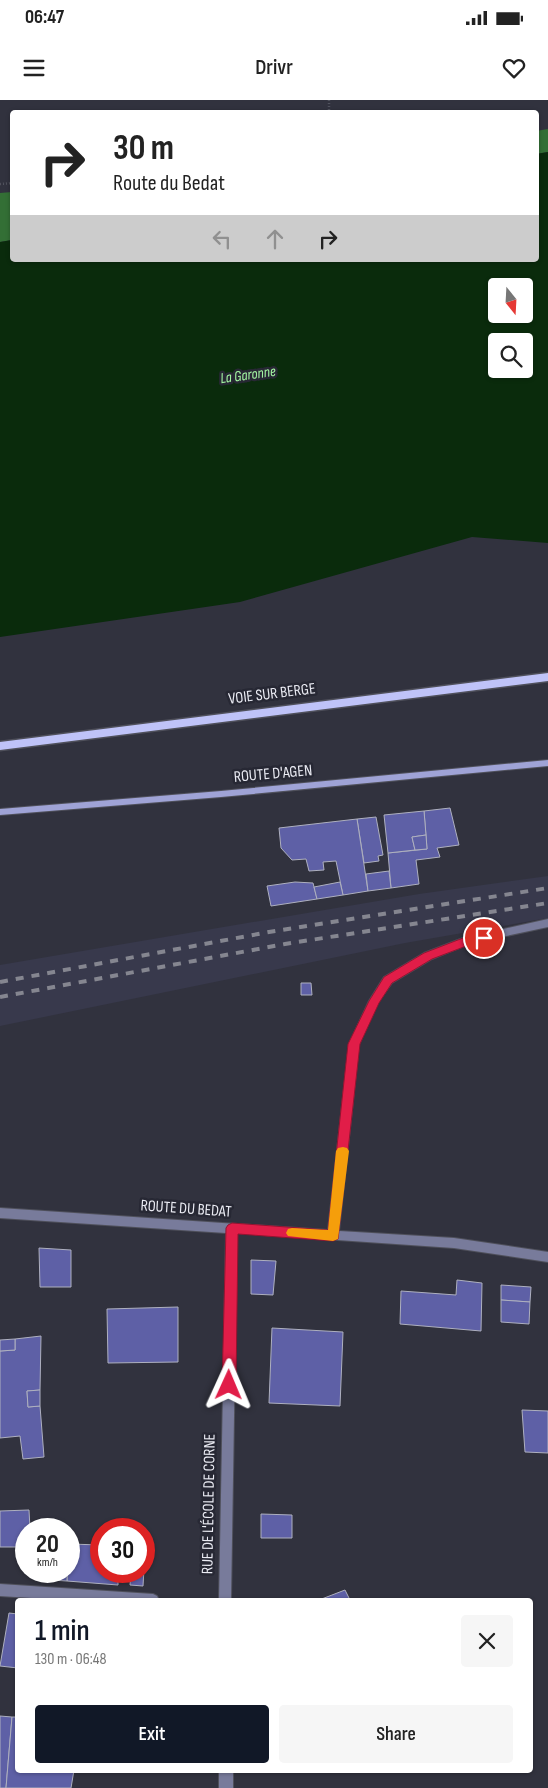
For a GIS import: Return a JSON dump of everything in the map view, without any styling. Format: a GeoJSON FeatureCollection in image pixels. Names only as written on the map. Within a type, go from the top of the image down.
{"type":"FeatureCollection","features":[{"type":"Feature","properties":{"kind":"main road","name":"VOIE SUR BERGE"},"geometry":{"type":"LineString","coordinates":[[0,746],[548,677]]}},
{"type":"Feature","properties":{"kind":"main road","name":"ROUTE D'AGEN"},"geometry":{"type":"LineString","coordinates":[[0,812],[221,794],[548,763]]}},
{"type":"Feature","properties":{"kind":"street"},"geometry":{"type":"LineString","coordinates":[[333,1236],[354,1044],[374,1001],[388,980],[428,956],[467,941],[548,923]]}},
{"type":"Feature","properties":{"kind":"street","name":"ROUTE DU BEDAT"},"geometry":{"type":"LineString","coordinates":[[0,1213],[454,1244],[548,1257]]}},
{"type":"Feature","properties":{"kind":"street","name":"RUE DE L'ÉCOLE DE CORNE"},"geometry":{"type":"LineString","coordinates":[[225,1598],[232,1228]]}},
{"type":"Feature","properties":{"kind":"street"},"geometry":{"type":"LineString","coordinates":[[0,1590],[122,1598]]}},
{"type":"Feature","properties":{"kind":"street"},"geometry":{"type":"LineString","coordinates":[[226,1773],[226,1788]]}},
{"type":"Feature","properties":{"kind":"shaded area"},"geometry":{"type":"Polygon","coordinates":[[[548,129],[548,152],[539,154],[539,130],[548,129]]]}},
{"type":"Feature","properties":{"kind":"shaded area"},"geometry":{"type":"Polygon","coordinates":[[[10,192],[10,240],[0,242],[0,193],[10,192]]]}},
{"type":"Feature","properties":{"kind":"shaded area"},"geometry":{"type":"Polygon","coordinates":[[[548,876],[548,918],[405,943],[0,1026],[0,965],[419,894],[548,876]]]}},
{"type":"Feature","properties":{"kind":"water","name":"La Garonne"},"geometry":{"type":"Polygon","coordinates":[[[548,152],[548,543],[472,537],[240,602],[0,637],[0,242],[10,240],[10,262],[539,262],[539,154],[548,152]]]}},
{"type":"Feature","properties":{"kind":"building"},"geometry":{"type":"Polygon","coordinates":[[[450,808],[459,845],[437,848],[440,857],[416,860],[419,884],[391,888],[388,853],[427,849],[424,811],[450,808]]]}},
{"type":"Feature","properties":{"kind":"building"},"geometry":{"type":"Polygon","coordinates":[[[424,811],[426,835],[412,837],[415,850],[388,853],[384,815],[424,811]]]}},
{"type":"Feature","properties":{"kind":"building"},"geometry":{"type":"Polygon","coordinates":[[[376,817],[383,855],[378,856],[379,861],[364,863],[357,819],[376,817]]]}},
{"type":"Feature","properties":{"kind":"building"},"geometry":{"type":"Polygon","coordinates":[[[357,819],[368,891],[343,895],[336,861],[323,862],[324,870],[309,871],[306,859],[292,860],[281,848],[279,828],[357,819]]]}},
{"type":"Feature","properties":{"kind":"building"},"geometry":{"type":"Polygon","coordinates":[[[426,835],[427,849],[415,850],[412,837],[426,835]]]}},
{"type":"Feature","properties":{"kind":"building"},"geometry":{"type":"Polygon","coordinates":[[[389,871],[391,888],[368,891],[366,874],[389,871]]]}},
{"type":"Feature","properties":{"kind":"building"},"geometry":{"type":"Polygon","coordinates":[[[295,882],[313,883],[317,899],[271,906],[267,886],[295,882]]]}},
{"type":"Feature","properties":{"kind":"building"},"geometry":{"type":"Polygon","coordinates":[[[340,882],[343,895],[317,899],[314,887],[340,882]]]}},
{"type":"Feature","properties":{"kind":"building"},"geometry":{"type":"Polygon","coordinates":[[[301,983],[311,983],[312,995],[301,995],[301,983]]]}},
{"type":"Feature","properties":{"kind":"building"},"geometry":{"type":"Polygon","coordinates":[[[39,1248],[71,1250],[71,1287],[40,1287],[39,1248]]]}},
{"type":"Feature","properties":{"kind":"building"},"geometry":{"type":"Polygon","coordinates":[[[251,1260],[276,1261],[273,1295],[251,1294],[251,1260]]]}},
{"type":"Feature","properties":{"kind":"building"},"geometry":{"type":"Polygon","coordinates":[[[457,1280],[482,1283],[481,1331],[400,1324],[401,1291],[456,1295],[457,1280]]]}},
{"type":"Feature","properties":{"kind":"building"},"geometry":{"type":"Polygon","coordinates":[[[501,1285],[531,1287],[530,1302],[501,1300],[501,1285]]]}},
{"type":"Feature","properties":{"kind":"building"},"geometry":{"type":"Polygon","coordinates":[[[501,1300],[530,1302],[529,1324],[501,1322],[501,1300]]]}},
{"type":"Feature","properties":{"kind":"building"},"geometry":{"type":"Polygon","coordinates":[[[178,1307],[178,1362],[108,1363],[107,1309],[178,1307]]]}},
{"type":"Feature","properties":{"kind":"building"},"geometry":{"type":"Polygon","coordinates":[[[272,1328],[343,1332],[340,1406],[269,1403],[272,1328]]]}},
{"type":"Feature","properties":{"kind":"building"},"geometry":{"type":"Polygon","coordinates":[[[41,1336],[40,1390],[27,1391],[28,1407],[40,1406],[44,1457],[23,1459],[20,1436],[0,1438],[0,1351],[15,1350],[15,1339],[41,1336]]]}},
{"type":"Feature","properties":{"kind":"building"},"geometry":{"type":"Polygon","coordinates":[[[15,1339],[15,1350],[0,1351],[0,1340],[15,1339]]]}},
{"type":"Feature","properties":{"kind":"building"},"geometry":{"type":"Polygon","coordinates":[[[40,1390],[40,1406],[28,1407],[27,1391],[40,1390]]]}},
{"type":"Feature","properties":{"kind":"building"},"geometry":{"type":"Polygon","coordinates":[[[522,1410],[548,1411],[548,1453],[525,1452],[522,1410]]]}},
{"type":"Feature","properties":{"kind":"building"},"geometry":{"type":"Polygon","coordinates":[[[29,1510],[29,1518],[15,1518],[15,1547],[0,1547],[0,1511],[29,1510]]]}},
{"type":"Feature","properties":{"kind":"building"},"geometry":{"type":"Polygon","coordinates":[[[261,1514],[292,1515],[292,1538],[261,1538],[261,1514]]]}},
{"type":"Feature","properties":{"kind":"building"},"geometry":{"type":"Polygon","coordinates":[[[80,1544],[90,1545],[90,1583],[80,1582],[80,1544]]]}},
{"type":"Feature","properties":{"kind":"building"},"geometry":{"type":"Polygon","coordinates":[[[92,1583],[118,1583],[118,1585],[92,1583]]]}},
{"type":"Feature","properties":{"kind":"building"},"geometry":{"type":"Polygon","coordinates":[[[130,1583],[143,1583],[143,1586],[130,1585],[130,1583]]]}},
{"type":"Feature","properties":{"kind":"building"},"geometry":{"type":"Polygon","coordinates":[[[345,1590],[349,1598],[324,1598],[345,1590]]]}},
{"type":"Feature","properties":{"kind":"building"},"geometry":{"type":"Polygon","coordinates":[[[9,1613],[15,1614],[15,1668],[0,1666],[9,1613]]]}},
{"type":"Feature","properties":{"kind":"building"},"geometry":{"type":"Polygon","coordinates":[[[0,1716],[12,1717],[6,1788],[0,1788],[0,1716]]]}},
{"type":"Feature","properties":{"kind":"building"},"geometry":{"type":"Polygon","coordinates":[[[12,1717],[15,1717],[15,1773],[74,1773],[71,1788],[6,1788],[12,1717]]]}},
{"type":"Feature","properties":{"kind":"railway"},"geometry":{"type":"LineString","coordinates":[[0,982],[269,932],[548,888]]}},
{"type":"Feature","properties":{"kind":"railway"},"geometry":{"type":"LineString","coordinates":[[0,997],[285,944],[548,903]]}},
{"type":"Feature","properties":{"kind":"slow traffic"},"geometry":{"type":"LineString","coordinates":[[292,1233],[333,1236],[343,1151]]}},
{"type":"Feature","properties":{"kind":"route"},"geometry":{"type":"LineString","coordinates":[[229,1385],[232,1228],[333,1236],[354,1044],[374,1001],[388,980],[428,956],[467,941],[484,938]]}}]}
